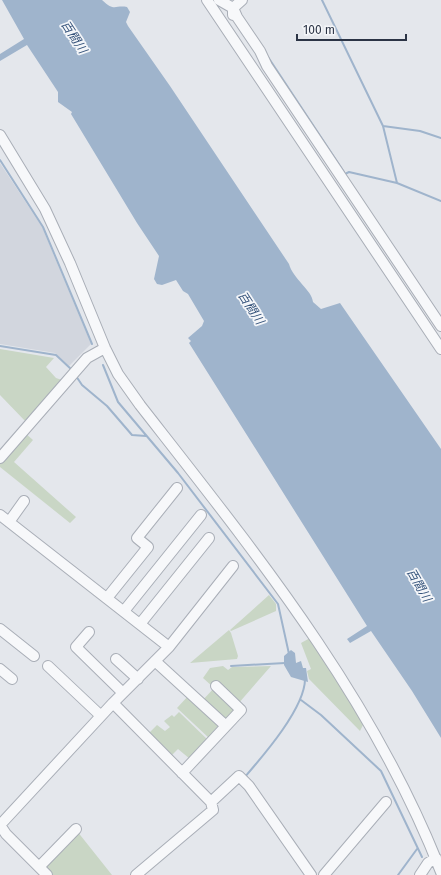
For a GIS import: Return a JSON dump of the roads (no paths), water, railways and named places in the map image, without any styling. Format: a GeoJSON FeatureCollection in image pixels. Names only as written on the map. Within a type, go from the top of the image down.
{"type":"FeatureCollection","features":[{"type":"Feature","properties":{"kind":"street"},"geometry":{"type":"LineString","coordinates":[[207,0],[441,349]]}},
{"type":"Feature","properties":{"kind":"street"},"geometry":{"type":"LineString","coordinates":[[219,0],[238,3]]}},
{"type":"Feature","properties":{"kind":"street"},"geometry":{"type":"LineString","coordinates":[[238,3],[234,18],[250,52],[248,60]]}},
{"type":"Feature","properties":{"kind":"street"},"geometry":{"type":"LineString","coordinates":[[238,3],[237,17],[260,51],[271,72],[441,326]]}},
{"type":"Feature","properties":{"kind":"street"},"geometry":{"type":"LineString","coordinates":[[0,135],[35,190],[54,227],[105,348],[118,374],[140,405],[208,491],[311,630],[382,744],[432,861],[441,872]]}},
{"type":"Feature","properties":{"kind":"street"},"geometry":{"type":"LineString","coordinates":[[0,458],[87,358],[105,348]]}},
{"type":"Feature","properties":{"kind":"street"},"geometry":{"type":"LineString","coordinates":[[107,598],[148,547],[137,538],[177,488]]}},
{"type":"Feature","properties":{"kind":"street"},"geometry":{"type":"LineString","coordinates":[[9,522],[24,501]]}},
{"type":"Feature","properties":{"kind":"street"},"geometry":{"type":"LineString","coordinates":[[0,515],[170,647]]}},
{"type":"Feature","properties":{"kind":"street"},"geometry":{"type":"LineString","coordinates":[[124,611],[201,516]]}},
{"type":"Feature","properties":{"kind":"street"},"geometry":{"type":"LineString","coordinates":[[140,624],[209,538]]}},
{"type":"Feature","properties":{"kind":"street"},"geometry":{"type":"LineString","coordinates":[[47,875],[1,827],[101,716],[115,704],[123,693],[157,663],[233,566]]}},
{"type":"Feature","properties":{"kind":"street"},"geometry":{"type":"LineString","coordinates":[[0,629],[34,656]]}},
{"type":"Feature","properties":{"kind":"street"},"geometry":{"type":"LineString","coordinates":[[89,632],[76,647],[123,693]]}},
{"type":"Feature","properties":{"kind":"street"},"geometry":{"type":"LineString","coordinates":[[116,659],[138,679]]}},
{"type":"Feature","properties":{"kind":"street"},"geometry":{"type":"LineString","coordinates":[[157,663],[226,726]]}},
{"type":"Feature","properties":{"kind":"street"},"geometry":{"type":"LineString","coordinates":[[48,666],[101,716]]}},
{"type":"Feature","properties":{"kind":"street"},"geometry":{"type":"LineString","coordinates":[[0,670],[12,679]]}},
{"type":"Feature","properties":{"kind":"street"},"geometry":{"type":"LineString","coordinates":[[182,773],[241,710],[216,686]]}},
{"type":"Feature","properties":{"kind":"street"},"geometry":{"type":"LineString","coordinates":[[115,704],[212,805],[213,810],[136,875]]}},
{"type":"Feature","properties":{"kind":"street"},"geometry":{"type":"LineString","coordinates":[[212,805],[239,776],[312,875]]}},
{"type":"Feature","properties":{"kind":"street"},"geometry":{"type":"LineString","coordinates":[[324,875],[386,802]]}},
{"type":"Feature","properties":{"kind":"street"},"geometry":{"type":"LineString","coordinates":[[39,867],[76,829]]}},
{"type":"Feature","properties":{"kind":"street"},"geometry":{"type":"LineString","coordinates":[[420,875],[432,861]]}},
{"type":"Feature","properties":{"kind":"street"},"geometry":{"type":"LineString","coordinates":[[430,875],[432,861]]}},
{"type":"Feature","properties":{"kind":"water","name":"百間川"},"geometry":{"type":"Polygon","coordinates":[[[2,0],[102,0],[112,7],[127,7],[130,12],[126,22],[128,26],[289,264],[294,275],[309,293],[313,302],[321,309],[340,303],[441,449],[441,738],[412,691],[371,631],[350,643],[347,639],[367,626],[189,343],[191,341],[188,338],[202,326],[204,321],[188,294],[183,291],[176,280],[162,285],[157,284],[154,279],[159,256],[137,223],[71,114],[72,112],[58,102],[58,92],[27,45],[0,61],[0,54],[24,39],[2,0]]]}},
{"type":"Feature","properties":{"kind":"water"},"geometry":{"type":"Polygon","coordinates":[[[291,650],[295,653],[296,663],[301,661],[303,668],[306,668],[308,682],[291,677],[284,665],[284,656],[291,650]]]}},
{"type":"Feature","properties":{"kind":"waterway"},"geometry":{"type":"LineString","coordinates":[[322,0],[383,126],[397,183]]}},
{"type":"Feature","properties":{"kind":"waterway"},"geometry":{"type":"LineString","coordinates":[[268,57],[344,172]]}},
{"type":"Feature","properties":{"kind":"waterway"},"geometry":{"type":"LineString","coordinates":[[383,126],[420,131],[441,138]]}},
{"type":"Feature","properties":{"kind":"waterway"},"geometry":{"type":"LineString","coordinates":[[0,160],[43,227],[92,344]]}},
{"type":"Feature","properties":{"kind":"waterway"},"geometry":{"type":"LineString","coordinates":[[345,174],[349,172],[397,183],[441,201]]}},
{"type":"Feature","properties":{"kind":"waterway"},"geometry":{"type":"LineString","coordinates":[[0,346],[56,355],[72,370]]}},
{"type":"Feature","properties":{"kind":"waterway"},"geometry":{"type":"LineString","coordinates":[[103,365],[118,402],[178,473],[278,604],[289,654]]}},
{"type":"Feature","properties":{"kind":"waterway"},"geometry":{"type":"LineString","coordinates":[[76,376],[82,385],[107,406],[132,435],[146,436]]}},
{"type":"Feature","properties":{"kind":"waterway"},"geometry":{"type":"LineString","coordinates":[[231,666],[285,663]]}},
{"type":"Feature","properties":{"kind":"waterway"},"geometry":{"type":"LineString","coordinates":[[244,778],[272,745],[291,717],[303,691],[305,679]]}},
{"type":"Feature","properties":{"kind":"waterway"},"geometry":{"type":"LineString","coordinates":[[301,700],[321,715],[381,771],[422,857]]}},
{"type":"Feature","properties":{"kind":"waterway"},"geometry":{"type":"LineString","coordinates":[[398,875],[417,849]]}}]}
